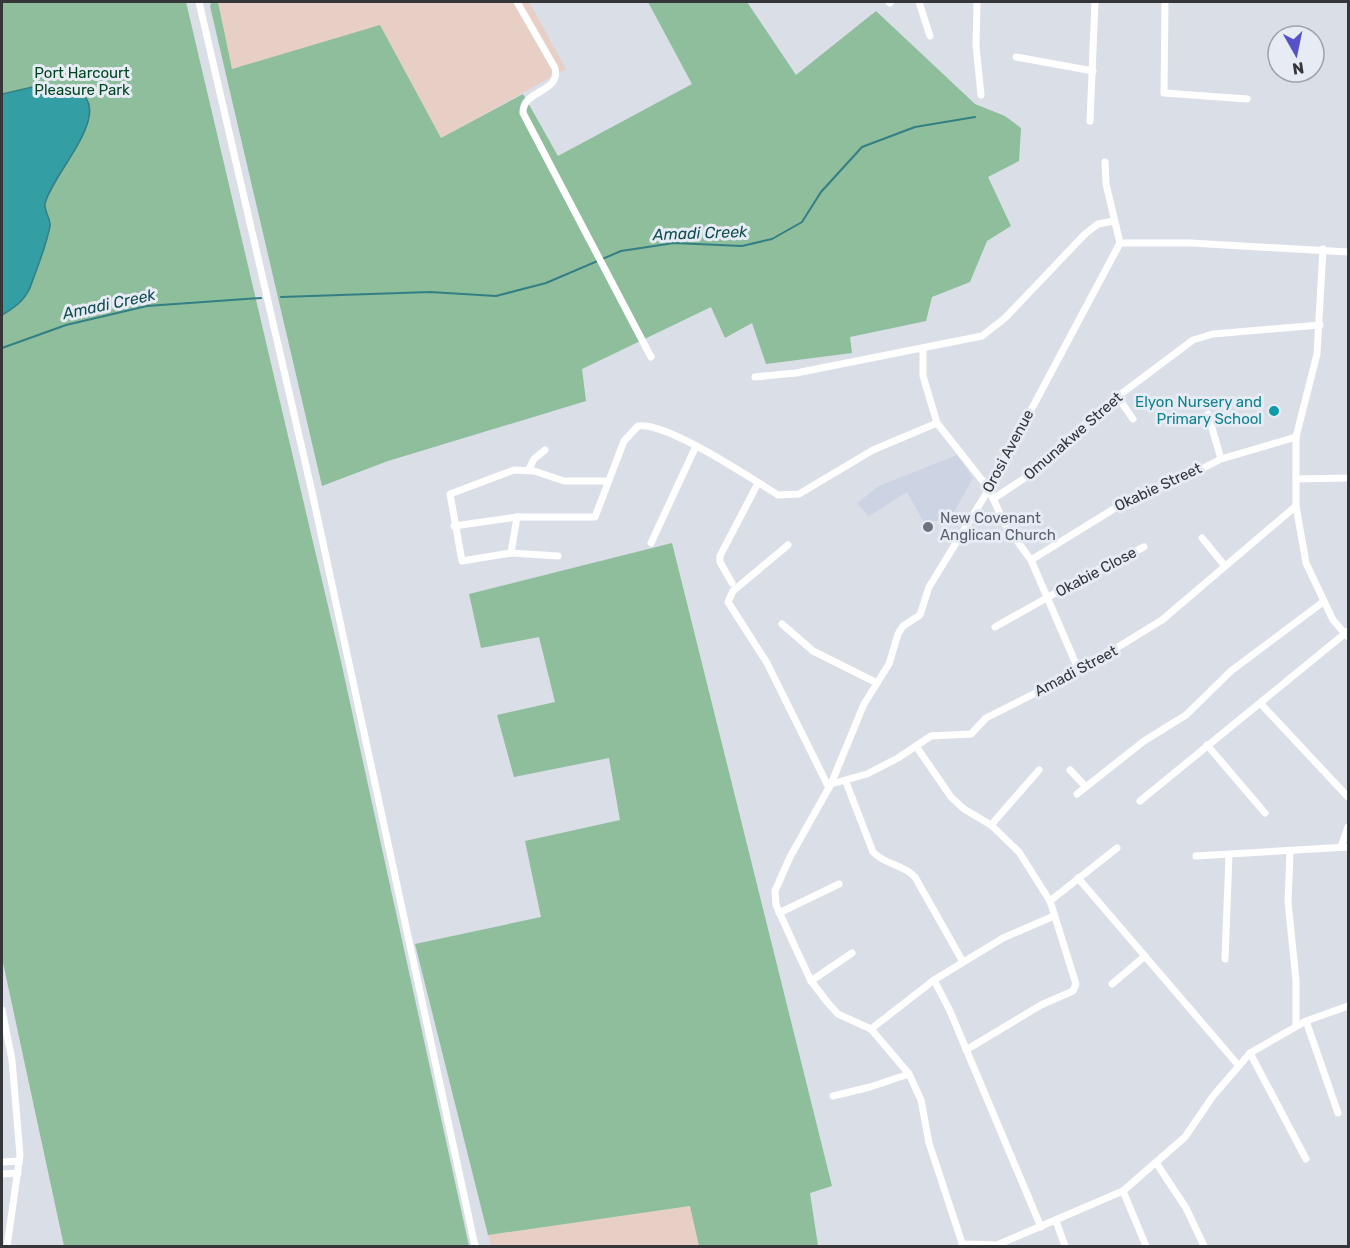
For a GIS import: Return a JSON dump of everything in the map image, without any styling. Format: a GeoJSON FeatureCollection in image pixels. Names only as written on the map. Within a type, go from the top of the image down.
{"type":"FeatureCollection","features":[{"type":"Feature","properties":{"kind":"street"},"geometry":{"type":"LineString","coordinates":[[199,2],[312,495],[475,1246]]}},
{"type":"Feature","properties":{"kind":"street"},"geometry":{"type":"LineString","coordinates":[[517,2],[555,68],[556,77],[553,84],[525,101],[523,113],[651,357]]}},
{"type":"Feature","properties":{"kind":"street"},"geometry":{"type":"LineString","coordinates":[[919,2],[930,36]]}},
{"type":"Feature","properties":{"kind":"street"},"geometry":{"type":"LineString","coordinates":[[977,2],[976,46],[981,95]]}},
{"type":"Feature","properties":{"kind":"street"},"geometry":{"type":"LineString","coordinates":[[1090,121],[1095,2]]}},
{"type":"Feature","properties":{"kind":"street"},"geometry":{"type":"LineString","coordinates":[[1165,2],[1164,93],[1247,99]]}},
{"type":"Feature","properties":{"kind":"street"},"geometry":{"type":"LineString","coordinates":[[1016,57],[1093,71]]}},
{"type":"Feature","properties":{"kind":"street"},"geometry":{"type":"LineString","coordinates":[[1105,162],[1106,184],[1120,243],[1191,243],[1348,252]]}},
{"type":"Feature","properties":{"kind":"street"},"geometry":{"type":"LineString","coordinates":[[754,377],[796,374],[969,341],[992,330],[1085,234],[1098,224],[1114,221]]}},
{"type":"Feature","properties":{"kind":"street","name":"Orosi Avenue"},"geometry":{"type":"LineString","coordinates":[[779,913],[775,891],[790,857],[830,786],[846,743],[889,664],[900,629],[920,615],[929,587],[989,489],[1120,243]]}},
{"type":"Feature","properties":{"kind":"street"},"geometry":{"type":"LineString","coordinates":[[1140,801],[1348,633],[1334,620],[1323,602],[1306,563],[1296,506],[1296,437],[1317,354],[1323,249]]}},
{"type":"Feature","properties":{"kind":"street","name":"Omunakwe Street"},"geometry":{"type":"LineString","coordinates":[[993,499],[1043,466],[1093,415],[1117,396],[1202,336],[1320,325]]}},
{"type":"Feature","properties":{"kind":"street"},"geometry":{"type":"LineString","coordinates":[[923,350],[923,376],[937,423],[989,489],[1005,523],[1031,560],[1079,671]]}},
{"type":"Feature","properties":{"kind":"street"},"geometry":{"type":"LineString","coordinates":[[1117,396],[1133,419]]}},
{"type":"Feature","properties":{"kind":"street"},"geometry":{"type":"LineString","coordinates":[[1208,414],[1221,459]]}},
{"type":"Feature","properties":{"kind":"street"},"geometry":{"type":"LineString","coordinates":[[454,526],[517,517],[596,517],[607,481],[624,441],[638,426],[655,428],[696,446],[778,495],[799,494],[873,450],[937,423]]}},
{"type":"Feature","properties":{"kind":"street","name":"Okabie Street"},"geometry":{"type":"LineString","coordinates":[[1031,560],[1118,505],[1174,483],[1221,459],[1296,437]]}},
{"type":"Feature","properties":{"kind":"street"},"geometry":{"type":"LineString","coordinates":[[651,543],[696,446]]}},
{"type":"Feature","properties":{"kind":"street"},"geometry":{"type":"LineString","coordinates":[[529,470],[534,459],[545,450]]}},
{"type":"Feature","properties":{"kind":"street"},"geometry":{"type":"LineString","coordinates":[[558,556],[511,553],[462,561],[449,497],[451,492],[500,473],[529,470],[564,481],[607,481]]}},
{"type":"Feature","properties":{"kind":"street"},"geometry":{"type":"LineString","coordinates":[[1296,479],[1348,478]]}},
{"type":"Feature","properties":{"kind":"street"},"geometry":{"type":"LineString","coordinates":[[732,583],[720,562],[720,556],[758,483]]}},
{"type":"Feature","properties":{"kind":"street","name":"Amadi Street"},"geometry":{"type":"LineString","coordinates":[[830,786],[867,774],[916,746],[925,738],[939,734],[970,734],[986,718],[1079,671],[1162,620],[1296,506]]}},
{"type":"Feature","properties":{"kind":"street"},"geometry":{"type":"LineString","coordinates":[[511,553],[517,517]]}},
{"type":"Feature","properties":{"kind":"street"},"geometry":{"type":"LineString","coordinates":[[1202,538],[1225,566]]}},
{"type":"Feature","properties":{"kind":"street"},"geometry":{"type":"LineString","coordinates":[[788,545],[732,591],[728,602],[767,663],[830,786]]}},
{"type":"Feature","properties":{"kind":"street","name":"Okabie Close"},"geometry":{"type":"LineString","coordinates":[[995,627],[1144,547]]}},
{"type":"Feature","properties":{"kind":"street"},"geometry":{"type":"LineString","coordinates":[[1077,794],[1144,741],[1186,715],[1231,671],[1323,602]]}},
{"type":"Feature","properties":{"kind":"street"},"geometry":{"type":"LineString","coordinates":[[782,624],[813,651],[877,683]]}},
{"type":"Feature","properties":{"kind":"street"},"geometry":{"type":"LineString","coordinates":[[1261,704],[1348,797]]}},
{"type":"Feature","properties":{"kind":"street"},"geometry":{"type":"LineString","coordinates":[[916,746],[951,797],[964,809],[991,825],[1018,852],[1050,901],[1076,984],[1075,988],[1041,1005],[966,1050]]}},
{"type":"Feature","properties":{"kind":"street"},"geometry":{"type":"LineString","coordinates":[[1207,746],[1265,813]]}},
{"type":"Feature","properties":{"kind":"street"},"geometry":{"type":"LineString","coordinates":[[1070,770],[1086,787]]}},
{"type":"Feature","properties":{"kind":"street"},"geometry":{"type":"LineString","coordinates":[[991,825],[1039,771]]}},
{"type":"Feature","properties":{"kind":"street"},"geometry":{"type":"LineString","coordinates":[[846,782],[873,852],[881,860],[907,869],[915,877],[963,962]]}},
{"type":"Feature","properties":{"kind":"street"},"geometry":{"type":"LineString","coordinates":[[1196,856],[1345,847],[1348,827]]}},
{"type":"Feature","properties":{"kind":"street"},"geometry":{"type":"LineString","coordinates":[[1050,901],[1117,848]]}},
{"type":"Feature","properties":{"kind":"street"},"geometry":{"type":"LineString","coordinates":[[1290,852],[1288,902],[1296,980],[1296,1026]]}},
{"type":"Feature","properties":{"kind":"street"},"geometry":{"type":"LineString","coordinates":[[1226,959],[1229,855]]}},
{"type":"Feature","properties":{"kind":"street"},"geometry":{"type":"LineString","coordinates":[[1078,878],[1239,1066]]}},
{"type":"Feature","properties":{"kind":"street"},"geometry":{"type":"LineString","coordinates":[[839,884],[779,913],[811,981],[838,1014],[872,1029],[909,1074],[921,1100],[929,1143],[962,1245],[997,1245],[1123,1191],[1157,1164],[1185,1137],[1213,1096],[1250,1053],[1306,1021],[1348,1006]]}},
{"type":"Feature","properties":{"kind":"street"},"geometry":{"type":"LineString","coordinates":[[872,1029],[934,980],[1003,938],[1054,916]]}},
{"type":"Feature","properties":{"kind":"street"},"geometry":{"type":"LineString","coordinates":[[811,981],[852,953]]}},
{"type":"Feature","properties":{"kind":"street"},"geometry":{"type":"LineString","coordinates":[[1112,984],[1145,956]]}},
{"type":"Feature","properties":{"kind":"street"},"geometry":{"type":"LineString","coordinates":[[934,980],[1041,1227]]}},
{"type":"Feature","properties":{"kind":"street"},"geometry":{"type":"LineString","coordinates":[[2,1010],[17,1103],[19,1161],[7,1246]]}},
{"type":"Feature","properties":{"kind":"street"},"geometry":{"type":"LineString","coordinates":[[1306,1021],[1338,1113]]}},
{"type":"Feature","properties":{"kind":"street"},"geometry":{"type":"LineString","coordinates":[[1250,1053],[1306,1159]]}},
{"type":"Feature","properties":{"kind":"street"},"geometry":{"type":"LineString","coordinates":[[833,1096],[909,1074]]}},
{"type":"Feature","properties":{"kind":"street"},"geometry":{"type":"LineString","coordinates":[[2,1162],[19,1161]]}},
{"type":"Feature","properties":{"kind":"street"},"geometry":{"type":"LineString","coordinates":[[1157,1164],[1186,1208],[1204,1246]]}},
{"type":"Feature","properties":{"kind":"street"},"geometry":{"type":"LineString","coordinates":[[2,1174],[18,1173]]}},
{"type":"Feature","properties":{"kind":"street"},"geometry":{"type":"LineString","coordinates":[[1123,1191],[1146,1246]]}},
{"type":"Feature","properties":{"kind":"street"},"geometry":{"type":"LineString","coordinates":[[1056,1221],[1065,1246]]}},
{"type":"Feature","properties":{"kind":"shaded area"},"geometry":{"type":"Polygon","coordinates":[[[218,2],[529,2],[566,69],[441,138],[380,26],[231,69],[218,2]]]}},
{"type":"Feature","properties":{"kind":"shaded area"},"geometry":{"type":"Polygon","coordinates":[[[957,455],[973,478],[949,521],[923,521],[907,492],[869,516],[857,503],[879,486],[957,455]]]}},
{"type":"Feature","properties":{"kind":"shaded area"},"geometry":{"type":"Polygon","coordinates":[[[691,1206],[699,1246],[491,1246],[488,1235],[691,1206]]]}},
{"type":"Feature","properties":{"kind":"green space","name":"Port Harcourt Pleasure Park"},"geometry":{"type":"Polygon","coordinates":[[[2,2],[186,2],[340,657],[469,1246],[64,1246],[2,958],[2,2]]]}},
{"type":"Feature","properties":{"kind":"green space"},"geometry":{"type":"Polygon","coordinates":[[[212,2],[218,2],[232,69],[380,25],[441,138],[523,94],[558,156],[692,84],[648,2],[747,2],[796,75],[876,11],[975,104],[1005,116],[1021,128],[1019,161],[988,177],[1011,226],[987,241],[970,282],[932,297],[926,321],[850,337],[852,353],[766,364],[752,323],[725,338],[711,307],[582,369],[586,401],[388,461],[322,486],[210,6],[212,2]]]}},
{"type":"Feature","properties":{"kind":"green space"},"geometry":{"type":"Polygon","coordinates":[[[672,543],[832,1186],[810,1193],[818,1246],[699,1246],[690,1206],[488,1235],[415,944],[541,917],[525,841],[620,820],[609,758],[514,777],[497,715],[555,702],[539,637],[481,648],[469,594],[672,543]]]}},
{"type":"Feature","properties":{"kind":"water"},"geometry":{"type":"Polygon","coordinates":[[[37,86],[69,88],[84,96],[90,108],[80,141],[50,191],[45,204],[50,226],[30,288],[18,304],[2,315],[2,94],[37,86]]]}},
{"type":"Feature","properties":{"kind":"waterway","name":"Amadi Creek"},"geometry":{"type":"LineString","coordinates":[[281,297],[430,292],[496,296],[546,283],[621,251],[674,243],[742,246],[772,239],[802,222],[821,192],[862,147],[915,127],[975,117]]}},
{"type":"Feature","properties":{"kind":"waterway","name":"Amadi Creek"},"geometry":{"type":"LineString","coordinates":[[2,348],[66,325],[147,306],[261,298]]}},
{"type":"Feature","properties":{"kind":"place","name":"Elyon Nursery and Primary School"},"geometry":{"type":"Point","coordinates":[1274,411]}},
{"type":"Feature","properties":{"kind":"place","name":"New Covenant Anglican Church"},"geometry":{"type":"Point","coordinates":[928,527]}}]}
